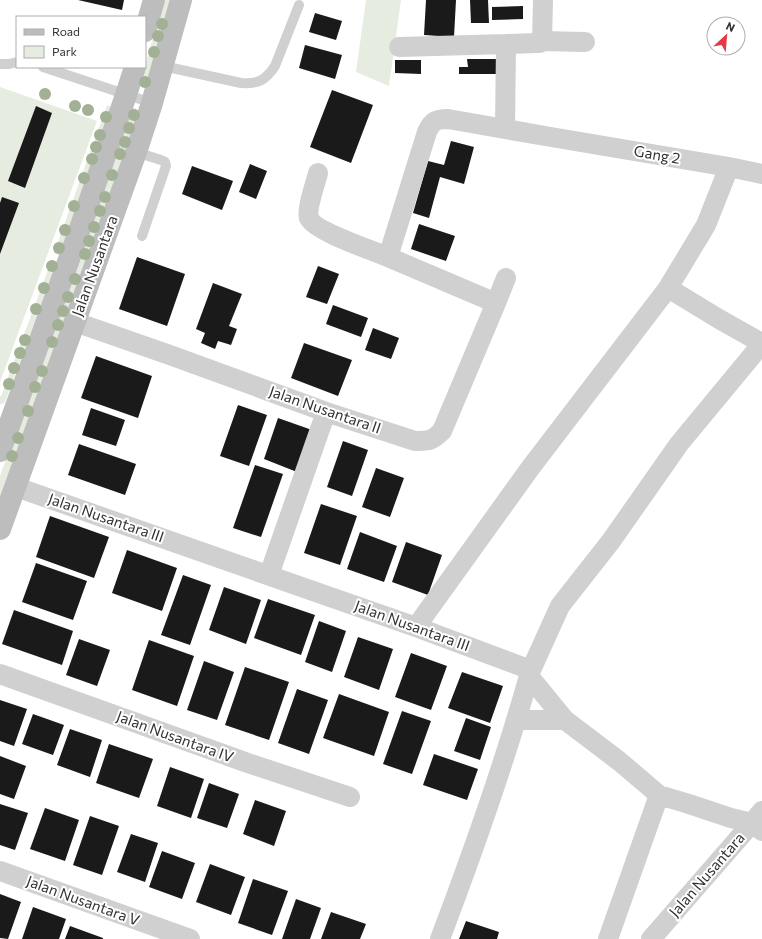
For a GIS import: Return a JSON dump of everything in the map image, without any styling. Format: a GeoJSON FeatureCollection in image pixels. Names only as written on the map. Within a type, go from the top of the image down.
{"type":"FeatureCollection","features":[{"type":"Feature","properties":{"kind":"street"},"geometry":{"type":"LineString","coordinates":[[146,28],[154,0]]}},
{"type":"Feature","properties":{"kind":"street","name":"Jalan Nusantara"},"geometry":{"type":"LineString","coordinates":[[0,529],[136,152],[163,66],[181,0]]}},
{"type":"Feature","properties":{"kind":"street"},"geometry":{"type":"LineString","coordinates":[[542,41],[543,0]]}},
{"type":"Feature","properties":{"kind":"street"},"geometry":{"type":"LineString","coordinates":[[399,47],[540,43],[542,41],[585,42]]}},
{"type":"Feature","properties":{"kind":"street"},"geometry":{"type":"LineString","coordinates":[[505,129],[506,44]]}},
{"type":"Feature","properties":{"kind":"street","name":"Jalan Nusantara"},"geometry":{"type":"LineString","coordinates":[[0,451],[6,417],[77,237],[135,68]]}},
{"type":"Feature","properties":{"kind":"street","name":"Gang 2"},"geometry":{"type":"LineString","coordinates":[[388,257],[427,132],[431,124],[436,121],[448,119],[551,138],[729,167],[762,174]]}},
{"type":"Feature","properties":{"kind":"street"},"geometry":{"type":"LineString","coordinates":[[416,627],[531,467],[668,288],[706,224],[729,167]]}},
{"type":"Feature","properties":{"kind":"street"},"geometry":{"type":"LineString","coordinates":[[318,173],[308,212],[310,219],[318,227],[331,234],[496,303]]}},
{"type":"Feature","properties":{"kind":"street","name":"Jalan Nusantara II"},"geometry":{"type":"LineString","coordinates":[[75,322],[326,412],[415,441],[424,441],[434,439],[442,431],[506,278]]}},
{"type":"Feature","properties":{"kind":"street"},"geometry":{"type":"LineString","coordinates":[[440,939],[471,858],[517,720],[530,673],[560,606],[611,541],[679,444],[755,352],[760,342],[668,288]]}},
{"type":"Feature","properties":{"kind":"street"},"geometry":{"type":"LineString","coordinates":[[269,575],[326,412]]}},
{"type":"Feature","properties":{"kind":"street","name":"Jalan Nusantara III"},"geometry":{"type":"LineString","coordinates":[[16,487],[416,627],[530,673]]}},
{"type":"Feature","properties":{"kind":"street"},"geometry":{"type":"LineString","coordinates":[[530,673],[565,720],[619,761],[659,795],[731,818],[759,822]]}},
{"type":"Feature","properties":{"kind":"street","name":"Jalan Nusantara IV"},"geometry":{"type":"LineString","coordinates":[[0,674],[245,762],[350,797]]}},
{"type":"Feature","properties":{"kind":"street"},"geometry":{"type":"LineString","coordinates":[[517,720],[565,720]]}},
{"type":"Feature","properties":{"kind":"street"},"geometry":{"type":"LineString","coordinates":[[608,939],[659,795]]}},
{"type":"Feature","properties":{"kind":"street","name":"Jalan Nusantara"},"geometry":{"type":"LineString","coordinates":[[651,939],[759,822]]}},
{"type":"Feature","properties":{"kind":"street","name":"Jalan Nusantara V"},"geometry":{"type":"LineString","coordinates":[[0,871],[185,938]]}},
{"type":"Feature","properties":{"kind":"lane"},"geometry":{"type":"LineString","coordinates":[[163,66],[241,83],[252,83],[262,80],[275,66],[299,5]]}},
{"type":"Feature","properties":{"kind":"lane"},"geometry":{"type":"LineString","coordinates":[[0,64],[16,62]]}},
{"type":"Feature","properties":{"kind":"lane"},"geometry":{"type":"LineString","coordinates":[[46,68],[152,103]]}},
{"type":"Feature","properties":{"kind":"lane"},"geometry":{"type":"LineString","coordinates":[[136,152],[161,160],[165,162],[166,166],[142,236]]}},
{"type":"Feature","properties":{"kind":"green space"},"geometry":{"type":"Polygon","coordinates":[[[164,0],[172,0],[145,88],[143,88],[140,83],[144,68],[146,68],[146,62],[164,0]]]}},
{"type":"Feature","properties":{"kind":"green space"},"geometry":{"type":"Polygon","coordinates":[[[366,0],[401,0],[389,86],[356,72],[366,0]]]}},
{"type":"Feature","properties":{"kind":"green space"},"geometry":{"type":"Polygon","coordinates":[[[0,87],[97,121],[0,382],[0,87]]]}},
{"type":"Feature","properties":{"kind":"green space"},"geometry":{"type":"Polygon","coordinates":[[[107,105],[111,107],[59,255],[54,253],[107,105]]]}},
{"type":"Feature","properties":{"kind":"green space"},"geometry":{"type":"Polygon","coordinates":[[[132,108],[139,111],[0,506],[0,476],[132,108]]]}},
{"type":"Feature","properties":{"kind":"green space"},"geometry":{"type":"Polygon","coordinates":[[[51,262],[56,263],[5,402],[0,404],[0,396],[51,262]]]}},
{"type":"Feature","properties":{"kind":"building"},"geometry":{"type":"Polygon","coordinates":[[[78,0],[124,0],[122,10],[78,0]]]}},
{"type":"Feature","properties":{"kind":"building"},"geometry":{"type":"Polygon","coordinates":[[[426,0],[456,0],[454,37],[424,35],[426,0]]]}},
{"type":"Feature","properties":{"kind":"building"},"geometry":{"type":"Polygon","coordinates":[[[470,0],[488,0],[489,23],[471,23],[470,0]]]}},
{"type":"Feature","properties":{"kind":"building"},"geometry":{"type":"Polygon","coordinates":[[[523,6],[523,19],[492,20],[492,7],[523,6]]]}},
{"type":"Feature","properties":{"kind":"building"},"geometry":{"type":"Polygon","coordinates":[[[315,13],[342,21],[336,40],[309,32],[315,13]]]}},
{"type":"Feature","properties":{"kind":"building"},"geometry":{"type":"Polygon","coordinates":[[[305,45],[342,55],[335,79],[299,68],[305,45]]]}},
{"type":"Feature","properties":{"kind":"building"},"geometry":{"type":"Polygon","coordinates":[[[467,59],[498,59],[498,74],[459,74],[459,67],[468,67],[467,59]]]}},
{"type":"Feature","properties":{"kind":"building"},"geometry":{"type":"Polygon","coordinates":[[[395,60],[421,60],[421,74],[395,73],[395,60]]]}},
{"type":"Feature","properties":{"kind":"building"},"geometry":{"type":"Polygon","coordinates":[[[332,90],[373,105],[351,163],[310,147],[332,90]]]}},
{"type":"Feature","properties":{"kind":"building"},"geometry":{"type":"Polygon","coordinates":[[[36,106],[52,113],[25,188],[8,181],[36,106]]]}},
{"type":"Feature","properties":{"kind":"building"},"geometry":{"type":"Polygon","coordinates":[[[451,141],[474,147],[464,184],[440,177],[429,218],[413,213],[428,161],[444,165],[451,141]]]}},
{"type":"Feature","properties":{"kind":"building"},"geometry":{"type":"Polygon","coordinates":[[[250,164],[267,171],[256,199],[239,192],[250,164]]]}},
{"type":"Feature","properties":{"kind":"building"},"geometry":{"type":"Polygon","coordinates":[[[192,166],[233,181],[222,210],[182,194],[192,166]]]}},
{"type":"Feature","properties":{"kind":"building"},"geometry":{"type":"Polygon","coordinates":[[[2,197],[19,203],[0,254],[0,203],[2,197]]]}},
{"type":"Feature","properties":{"kind":"building"},"geometry":{"type":"Polygon","coordinates":[[[419,224],[455,236],[446,261],[411,249],[419,224]]]}},
{"type":"Feature","properties":{"kind":"building"},"geometry":{"type":"Polygon","coordinates":[[[137,257],[185,274],[167,326],[119,309],[137,257]]]}},
{"type":"Feature","properties":{"kind":"building"},"geometry":{"type":"Polygon","coordinates":[[[318,266],[339,274],[327,304],[306,297],[318,266]]]}},
{"type":"Feature","properties":{"kind":"building"},"geometry":{"type":"Polygon","coordinates":[[[213,283],[242,294],[229,326],[237,329],[231,345],[218,341],[215,349],[201,343],[205,333],[196,329],[213,283]]]}},
{"type":"Feature","properties":{"kind":"building"},"geometry":{"type":"Polygon","coordinates":[[[333,305],[368,318],[361,337],[326,324],[333,305]]]}},
{"type":"Feature","properties":{"kind":"building"},"geometry":{"type":"Polygon","coordinates":[[[373,328],[399,338],[391,359],[365,350],[373,328]]]}},
{"type":"Feature","properties":{"kind":"building"},"geometry":{"type":"Polygon","coordinates":[[[304,343],[352,360],[338,396],[291,378],[304,343]]]}},
{"type":"Feature","properties":{"kind":"building"},"geometry":{"type":"Polygon","coordinates":[[[96,356],[152,376],[138,418],[81,398],[96,356]]]}},
{"type":"Feature","properties":{"kind":"building"},"geometry":{"type":"Polygon","coordinates":[[[238,405],[267,415],[249,466],[220,456],[238,405]]]}},
{"type":"Feature","properties":{"kind":"building"},"geometry":{"type":"Polygon","coordinates":[[[91,408],[125,420],[116,446],[82,435],[91,408]]]}},
{"type":"Feature","properties":{"kind":"building"},"geometry":{"type":"Polygon","coordinates":[[[278,418],[312,430],[297,472],[264,459],[278,418]]]}},
{"type":"Feature","properties":{"kind":"building"},"geometry":{"type":"Polygon","coordinates":[[[343,441],[368,450],[352,496],[327,487],[343,441]]]}},
{"type":"Feature","properties":{"kind":"building"},"geometry":{"type":"Polygon","coordinates":[[[79,444],[136,464],[125,495],[68,475],[79,444]]]}},
{"type":"Feature","properties":{"kind":"building"},"geometry":{"type":"Polygon","coordinates":[[[255,465],[283,474],[261,537],[233,528],[255,465]]]}},
{"type":"Feature","properties":{"kind":"building"},"geometry":{"type":"Polygon","coordinates":[[[376,468],[404,478],[390,517],[362,507],[376,468]]]}},
{"type":"Feature","properties":{"kind":"building"},"geometry":{"type":"Polygon","coordinates":[[[321,504],[357,516],[340,565],[304,553],[321,504]]]}},
{"type":"Feature","properties":{"kind":"building"},"geometry":{"type":"Polygon","coordinates":[[[50,516],[109,537],[94,578],[36,557],[50,516]]]}},
{"type":"Feature","properties":{"kind":"building"},"geometry":{"type":"Polygon","coordinates":[[[360,532],[397,546],[384,582],[347,569],[360,532]]]}},
{"type":"Feature","properties":{"kind":"building"},"geometry":{"type":"Polygon","coordinates":[[[406,542],[442,555],[428,595],[392,582],[406,542]]]}},
{"type":"Feature","properties":{"kind":"building"},"geometry":{"type":"Polygon","coordinates":[[[127,550],[177,568],[162,611],[112,593],[127,550]]]}},
{"type":"Feature","properties":{"kind":"building"},"geometry":{"type":"Polygon","coordinates":[[[36,563],[87,581],[73,620],[22,602],[36,563]]]}},
{"type":"Feature","properties":{"kind":"building"},"geometry":{"type":"Polygon","coordinates":[[[183,575],[211,585],[190,645],[161,635],[183,575]]]}},
{"type":"Feature","properties":{"kind":"building"},"geometry":{"type":"Polygon","coordinates":[[[224,587],[261,600],[246,644],[209,630],[224,587]]]}},
{"type":"Feature","properties":{"kind":"building"},"geometry":{"type":"Polygon","coordinates":[[[268,599],[315,615],[301,655],[254,638],[268,599]]]}},
{"type":"Feature","properties":{"kind":"building"},"geometry":{"type":"Polygon","coordinates":[[[14,610],[73,631],[62,665],[2,644],[14,610]]]}},
{"type":"Feature","properties":{"kind":"building"},"geometry":{"type":"Polygon","coordinates":[[[319,621],[346,631],[332,672],[305,662],[319,621]]]}},
{"type":"Feature","properties":{"kind":"building"},"geometry":{"type":"Polygon","coordinates":[[[358,637],[393,649],[379,690],[344,677],[358,637]]]}},
{"type":"Feature","properties":{"kind":"building"},"geometry":{"type":"Polygon","coordinates":[[[79,639],[110,650],[97,686],[66,675],[79,639]]]}},
{"type":"Feature","properties":{"kind":"building"},"geometry":{"type":"Polygon","coordinates":[[[149,640],[194,656],[177,706],[132,690],[149,640]]]}},
{"type":"Feature","properties":{"kind":"building"},"geometry":{"type":"Polygon","coordinates":[[[411,653],[447,666],[431,710],[395,697],[411,653]]]}},
{"type":"Feature","properties":{"kind":"building"},"geometry":{"type":"Polygon","coordinates":[[[204,661],[234,672],[217,720],[187,710],[204,661]]]}},
{"type":"Feature","properties":{"kind":"building"},"geometry":{"type":"Polygon","coordinates":[[[245,667],[289,682],[269,740],[225,725],[245,667]]]}},
{"type":"Feature","properties":{"kind":"building"},"geometry":{"type":"Polygon","coordinates":[[[462,672],[503,686],[490,723],[448,708],[462,672]]]}},
{"type":"Feature","properties":{"kind":"building"},"geometry":{"type":"Polygon","coordinates":[[[297,689],[328,700],[309,754],[278,743],[297,689]]]}},
{"type":"Feature","properties":{"kind":"building"},"geometry":{"type":"Polygon","coordinates":[[[339,694],[389,712],[374,756],[323,738],[339,694]]]}},
{"type":"Feature","properties":{"kind":"building"},"geometry":{"type":"Polygon","coordinates":[[[0,700],[27,709],[14,746],[0,741],[0,700]]]}},
{"type":"Feature","properties":{"kind":"building"},"geometry":{"type":"Polygon","coordinates":[[[402,711],[431,721],[412,774],[383,764],[402,711]]]}},
{"type":"Feature","properties":{"kind":"building"},"geometry":{"type":"Polygon","coordinates":[[[33,714],[64,725],[53,755],[22,744],[33,714]]]}},
{"type":"Feature","properties":{"kind":"building"},"geometry":{"type":"Polygon","coordinates":[[[466,718],[491,727],[480,760],[454,751],[466,718]]]}},
{"type":"Feature","properties":{"kind":"building"},"geometry":{"type":"Polygon","coordinates":[[[70,729],[102,740],[90,777],[57,765],[70,729]]]}},
{"type":"Feature","properties":{"kind":"building"},"geometry":{"type":"Polygon","coordinates":[[[109,744],[153,759],[139,798],[96,783],[109,744]]]}},
{"type":"Feature","properties":{"kind":"building"},"geometry":{"type":"Polygon","coordinates":[[[434,754],[478,769],[467,800],[423,785],[434,754]]]}},
{"type":"Feature","properties":{"kind":"building"},"geometry":{"type":"Polygon","coordinates":[[[0,756],[26,766],[14,799],[0,794],[0,756]]]}},
{"type":"Feature","properties":{"kind":"building"},"geometry":{"type":"Polygon","coordinates":[[[170,767],[204,779],[191,818],[157,806],[170,767]]]}},
{"type":"Feature","properties":{"kind":"building"},"geometry":{"type":"Polygon","coordinates":[[[209,783],[239,794],[227,828],[197,818],[209,783]]]}},
{"type":"Feature","properties":{"kind":"building"},"geometry":{"type":"Polygon","coordinates":[[[255,800],[286,811],[274,846],[243,834],[255,800]]]}},
{"type":"Feature","properties":{"kind":"building"},"geometry":{"type":"Polygon","coordinates":[[[0,804],[28,813],[15,850],[0,845],[0,804]]]}},
{"type":"Feature","properties":{"kind":"building"},"geometry":{"type":"Polygon","coordinates":[[[45,808],[79,820],[65,861],[30,849],[45,808]]]}},
{"type":"Feature","properties":{"kind":"building"},"geometry":{"type":"Polygon","coordinates":[[[90,816],[119,826],[102,875],[73,865],[90,816]]]}},
{"type":"Feature","properties":{"kind":"building"},"geometry":{"type":"Polygon","coordinates":[[[131,834],[158,843],[145,882],[117,872],[131,834]]]}},
{"type":"Feature","properties":{"kind":"building"},"geometry":{"type":"Polygon","coordinates":[[[162,851],[195,863],[182,899],[149,887],[162,851]]]}},
{"type":"Feature","properties":{"kind":"building"},"geometry":{"type":"Polygon","coordinates":[[[210,864],[245,877],[231,915],[196,902],[210,864]]]}},
{"type":"Feature","properties":{"kind":"building"},"geometry":{"type":"Polygon","coordinates":[[[253,879],[288,891],[272,935],[238,923],[253,879]]]}},
{"type":"Feature","properties":{"kind":"building"},"geometry":{"type":"Polygon","coordinates":[[[0,894],[21,902],[8,939],[0,938],[0,894]]]}},
{"type":"Feature","properties":{"kind":"building"},"geometry":{"type":"Polygon","coordinates":[[[296,899],[321,908],[310,939],[282,939],[296,899]]]}},
{"type":"Feature","properties":{"kind":"building"},"geometry":{"type":"Polygon","coordinates":[[[33,907],[66,919],[59,939],[22,939],[33,907]]]}},
{"type":"Feature","properties":{"kind":"building"},"geometry":{"type":"Polygon","coordinates":[[[331,912],[366,924],[360,939],[321,939],[331,912]]]}},
{"type":"Feature","properties":{"kind":"building"},"geometry":{"type":"Polygon","coordinates":[[[466,921],[499,932],[497,939],[459,939],[466,921]]]}},
{"type":"Feature","properties":{"kind":"building"},"geometry":{"type":"Polygon","coordinates":[[[70,926],[103,938],[103,939],[65,939],[70,926]]]}}]}
